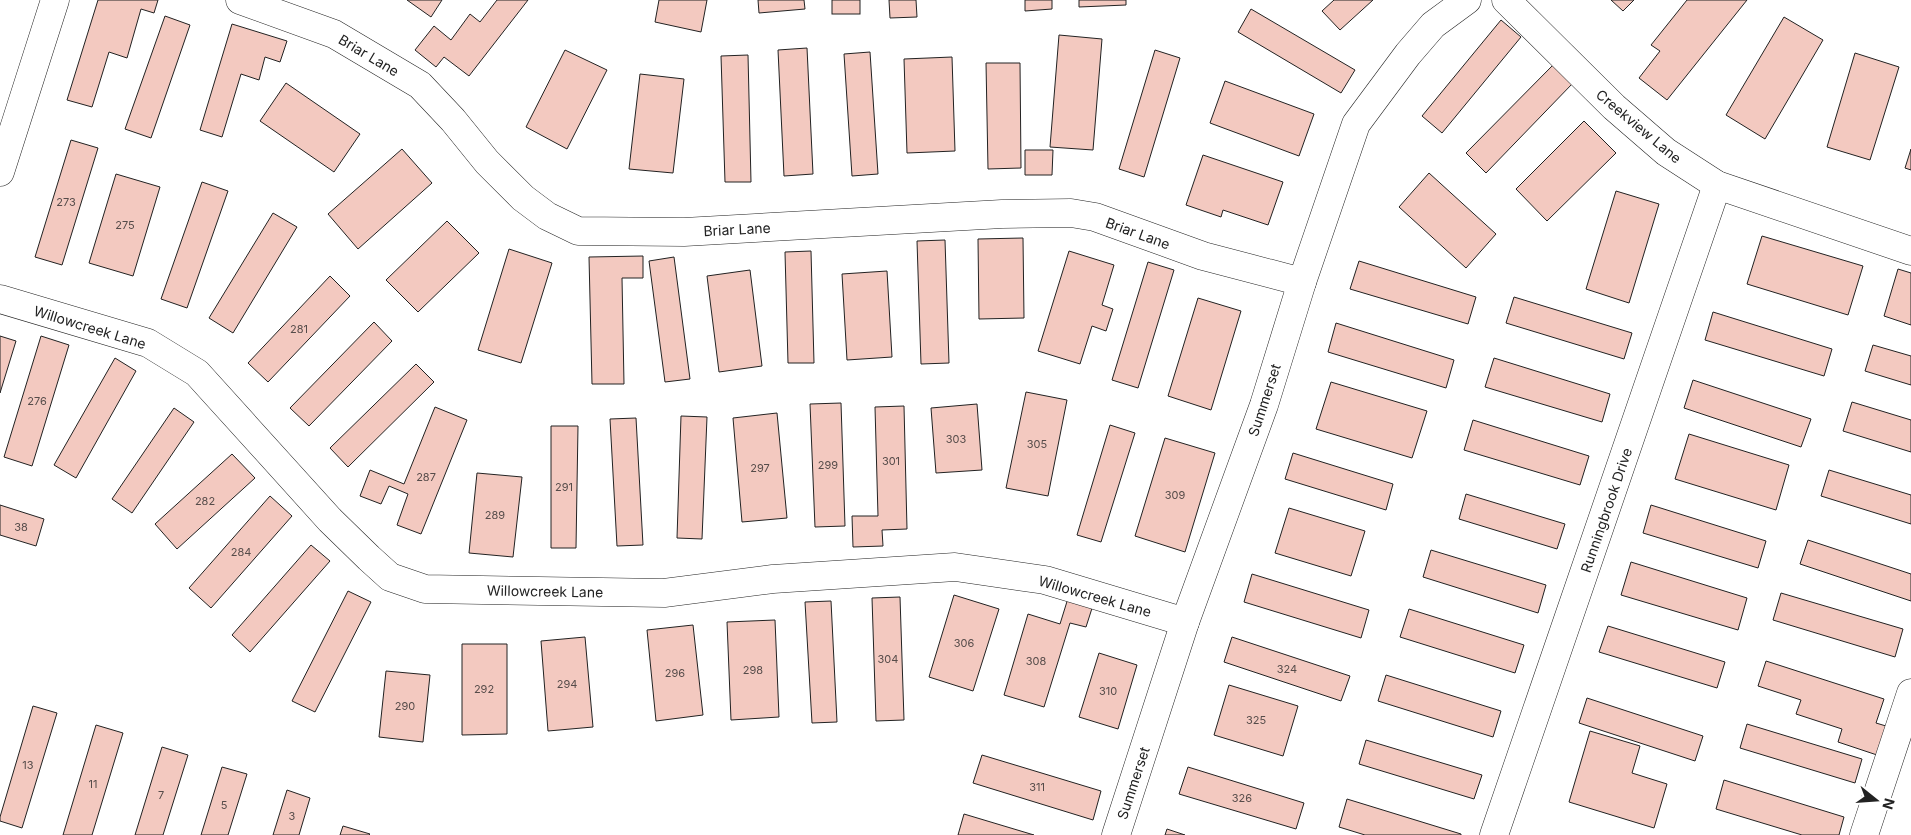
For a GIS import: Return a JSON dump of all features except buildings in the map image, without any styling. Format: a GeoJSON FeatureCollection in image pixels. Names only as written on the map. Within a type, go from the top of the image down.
{"type":"FeatureCollection","features":[{"type":"Feature","properties":{"kind":"street"},"geometry":{"type":"LineString","coordinates":[[0,172],[55,0]]}},
{"type":"Feature","properties":{"kind":"street","name":"Briar Lane"},"geometry":{"type":"LineString","coordinates":[[240,0],[334,34],[420,86],[453,120],[487,162],[523,198],[547,216],[578,231],[684,232],[1002,214],[1071,213],[1095,217],[1204,256],[1302,282]]}},
{"type":"Feature","properties":{"kind":"street","name":"Summerset"},"geometry":{"type":"LineString","coordinates":[[1116,835],[1186,622],[1264,405],[1302,282],[1356,124],[1414,46],[1433,25],[1467,0]]}},
{"type":"Feature","properties":{"kind":"street","name":"Creekview Lane"},"geometry":{"type":"LineString","coordinates":[[1506,0],[1614,108],[1666,152],[1717,185],[1911,251]]}},
{"type":"Feature","properties":{"kind":"street","name":"Runningbrook Drive"},"geometry":{"type":"LineString","coordinates":[[1494,835],[1717,185]]}},
{"type":"Feature","properties":{"kind":"street","name":"Willowcreek Lane"},"geometry":{"type":"LineString","coordinates":[[0,299],[148,343],[196,373],[330,520],[369,558],[390,577],[425,589],[664,594],[773,579],[955,567],[1045,580],[1186,622]]}},
{"type":"Feature","properties":{"kind":"street"},"geometry":{"type":"LineString","coordinates":[[1864,835],[1911,693]]}}]}
